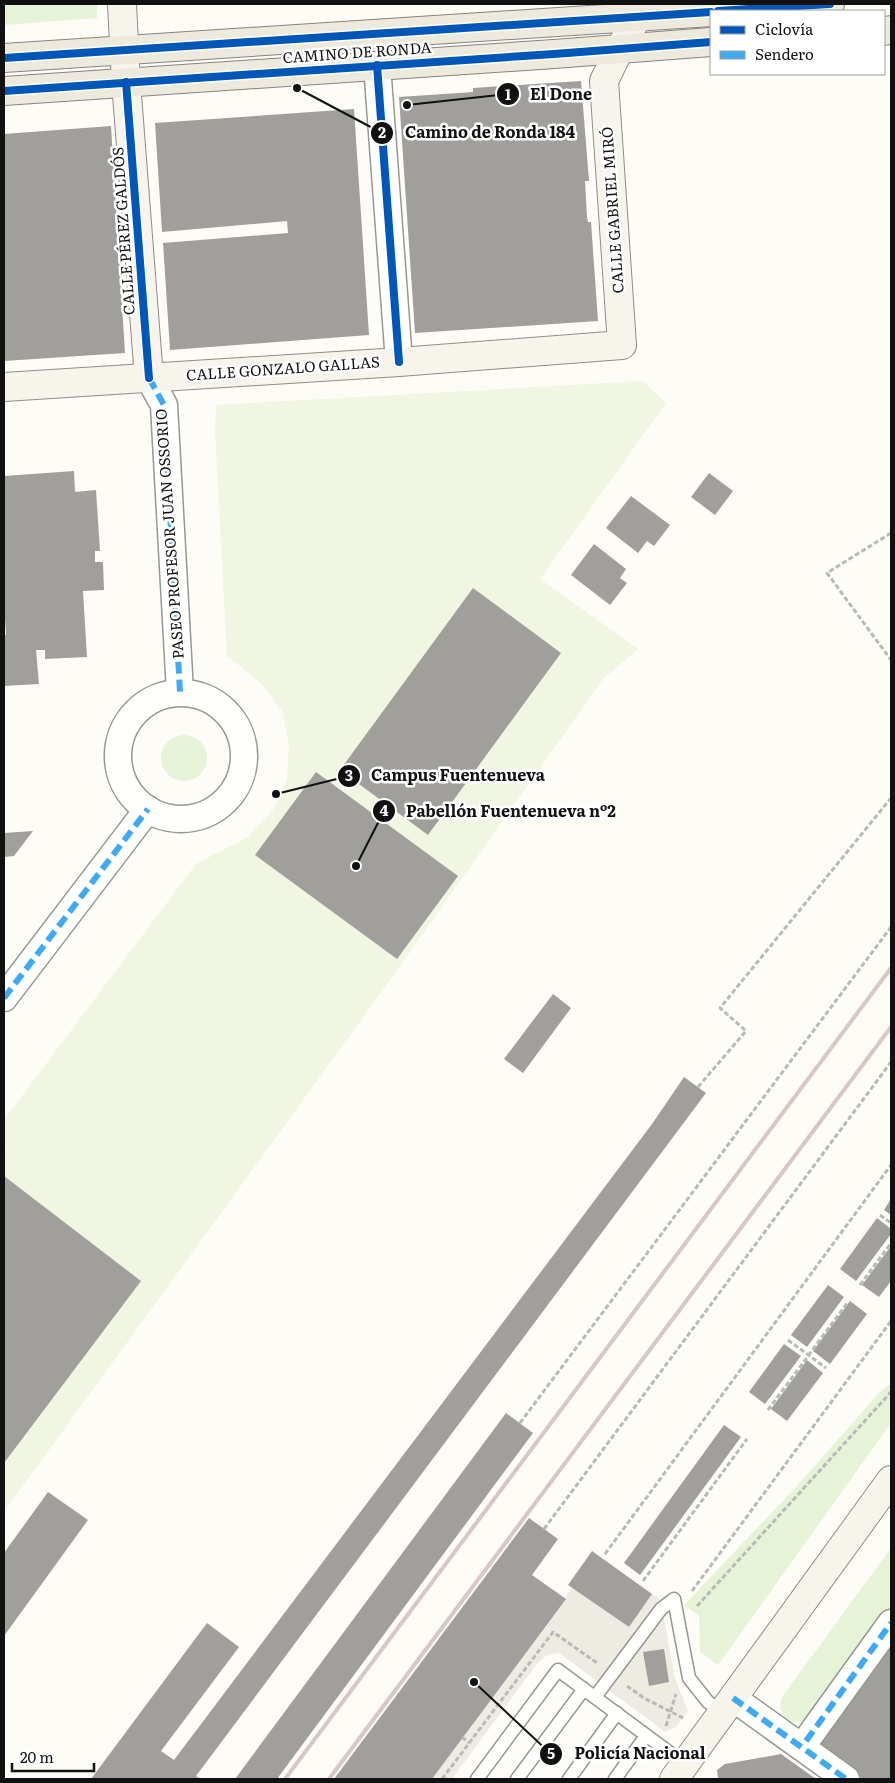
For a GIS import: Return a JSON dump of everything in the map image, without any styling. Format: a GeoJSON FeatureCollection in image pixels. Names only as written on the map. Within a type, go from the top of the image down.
{"type":"FeatureCollection","features":[{"type":"Feature","properties":{"kind":"main road"},"geometry":{"type":"LineString","coordinates":[[122,4],[126,82]]}},
{"type":"Feature","properties":{"kind":"main road"},"geometry":{"type":"LineString","coordinates":[[734,10],[830,4]]}},
{"type":"Feature","properties":{"kind":"main road"},"geometry":{"type":"LineString","coordinates":[[620,48],[638,10]]}},
{"type":"Feature","properties":{"kind":"main road"},"geometry":{"type":"LineString","coordinates":[[604,11],[620,48]]}},
{"type":"Feature","properties":{"kind":"main road","name":"CAMINO DE RONDA"},"geometry":{"type":"LineString","coordinates":[[4,58],[604,11],[710,12]]}},
{"type":"Feature","properties":{"kind":"main road","name":"CAMINO DE RONDA"},"geometry":{"type":"LineString","coordinates":[[4,90],[710,42]]}},
{"type":"Feature","properties":{"kind":"main road","name":"CALLE GABRIEL MIRÓ"},"geometry":{"type":"LineString","coordinates":[[620,48],[604,81],[622,345]]}},
{"type":"Feature","properties":{"kind":"main road","name":"CALLE PÉREZ GALDÓS"},"geometry":{"type":"LineString","coordinates":[[126,82],[149,378]]}},
{"type":"Feature","properties":{"kind":"main road","name":"CALLE GONZALO GALLAS"},"geometry":{"type":"LineString","coordinates":[[4,387],[399,362],[622,345]]}},
{"type":"Feature","properties":{"kind":"main road"},"geometry":{"type":"LineString","coordinates":[[679,1772],[891,1480]]}},
{"type":"Feature","properties":{"kind":"street"},"geometry":{"type":"LineString","coordinates":[[377,65],[399,362]]}},
{"type":"Feature","properties":{"kind":"street","name":"PASEO PROFESOR JUAN OSSORIO"},"geometry":{"type":"LineString","coordinates":[[149,378],[164,405],[180,692]]}},
{"type":"Feature","properties":{"kind":"street"},"geometry":{"type":"LineString","coordinates":[[180,692],[199,695],[217,703],[231,717],[240,734],[244,753],[242,772],[234,790],[221,805],[204,814],[185,819],[165,817],[148,809],[132,796],[122,779],[118,759],[120,739],[129,720],[142,706],[160,696],[180,692]]}},
{"type":"Feature","properties":{"kind":"street"},"geometry":{"type":"LineString","coordinates":[[4,998],[148,809]]}},
{"type":"Feature","properties":{"kind":"street"},"geometry":{"type":"LineString","coordinates":[[804,1744],[891,1623]]}},
{"type":"Feature","properties":{"kind":"street"},"geometry":{"type":"LineString","coordinates":[[728,1705],[804,1744],[846,1779]]}},
{"type":"Feature","properties":{"kind":"lane"},"geometry":{"type":"LineString","coordinates":[[594,1697],[661,1609],[674,1599],[689,1678],[708,1702],[728,1705]]}},
{"type":"Feature","properties":{"kind":"lane"},"geometry":{"type":"LineString","coordinates":[[477,1779],[558,1670],[646,1736],[679,1772]]}},
{"type":"Feature","properties":{"kind":"lane"},"geometry":{"type":"LineString","coordinates":[[517,1779],[584,1689]]}},
{"type":"Feature","properties":{"kind":"lane"},"geometry":{"type":"LineString","coordinates":[[569,1779],[617,1714]]}},
{"type":"Feature","properties":{"kind":"lane"},"geometry":{"type":"LineString","coordinates":[[614,1779],[646,1736]]}},
{"type":"Feature","properties":{"kind":"path"},"geometry":{"type":"LineString","coordinates":[[891,532],[826,573],[891,660]]}},
{"type":"Feature","properties":{"kind":"path"},"geometry":{"type":"LineString","coordinates":[[698,1087],[746,1031],[720,1008],[891,798]]}},
{"type":"Feature","properties":{"kind":"path"},"geometry":{"type":"LineString","coordinates":[[520,1423],[891,927]]}},
{"type":"Feature","properties":{"kind":"path"},"geometry":{"type":"LineString","coordinates":[[544,1529],[891,1062]]}},
{"type":"Feature","properties":{"kind":"path"},"geometry":{"type":"LineString","coordinates":[[605,1554],[891,1165]]}},
{"type":"Feature","properties":{"kind":"path"},"geometry":{"type":"LineString","coordinates":[[880,1215],[891,1223]]}},
{"type":"Feature","properties":{"kind":"path"},"geometry":{"type":"LineString","coordinates":[[860,1285],[891,1243]]}},
{"type":"Feature","properties":{"kind":"path"},"geometry":{"type":"LineString","coordinates":[[768,1410],[848,1302]]}},
{"type":"Feature","properties":{"kind":"path"},"geometry":{"type":"LineString","coordinates":[[688,1598],[891,1321]]}},
{"type":"Feature","properties":{"kind":"path"},"geometry":{"type":"LineString","coordinates":[[788,1340],[826,1368]]}},
{"type":"Feature","properties":{"kind":"path"},"geometry":{"type":"LineString","coordinates":[[691,1612],[891,1392]]}},
{"type":"Feature","properties":{"kind":"path"},"geometry":{"type":"LineString","coordinates":[[643,1581],[747,1439]]}},
{"type":"Feature","properties":{"kind":"path"},"geometry":{"type":"LineString","coordinates":[[625,1684],[644,1698],[683,1718]]}},
{"type":"Feature","properties":{"kind":"path"},"geometry":{"type":"LineString","coordinates":[[665,1732],[678,1686]]}},
{"type":"Feature","properties":{"kind":"path"},"geometry":{"type":"LineString","coordinates":[[462,1738],[469,1743]]}},
{"type":"Feature","properties":{"kind":"green space"},"geometry":{"type":"Polygon","coordinates":[[[4,4],[97,4],[97,18],[4,25],[4,4]]]}},
{"type":"Feature","properties":{"kind":"green space"},"geometry":{"type":"Polygon","coordinates":[[[643,381],[666,403],[540,579],[638,649],[603,679],[393,976],[4,1512],[4,1148],[6,1144],[4,1142],[4,1120],[196,864],[248,837],[273,810],[287,779],[289,745],[282,711],[259,681],[227,656],[215,431],[216,405],[643,381]]]}},
{"type":"Feature","properties":{"kind":"green space"},"geometry":{"type":"Polygon","coordinates":[[[179,735],[189,735],[203,745],[207,758],[203,771],[197,777],[189,781],[179,781],[165,771],[161,763],[161,753],[171,739],[179,735]]]}},
{"type":"Feature","properties":{"kind":"green space"},"geometry":{"type":"Polygon","coordinates":[[[891,1383],[891,1423],[718,1665],[700,1652],[699,1616],[684,1605],[796,1487],[878,1394],[891,1383]]]}},
{"type":"Feature","properties":{"kind":"green space"},"geometry":{"type":"Polygon","coordinates":[[[891,1548],[891,1608],[813,1715],[800,1723],[786,1720],[780,1708],[782,1697],[891,1548]]]}},
{"type":"Feature","properties":{"kind":"shaded area"},"geometry":{"type":"Polygon","coordinates":[[[573,1587],[629,1627],[652,1594],[660,1599],[675,1678],[688,1711],[676,1727],[665,1732],[559,1653],[547,1655],[536,1665],[452,1779],[432,1779],[573,1587]]]}},
{"type":"Feature","properties":{"kind":"building"},"geometry":{"type":"Polygon","coordinates":[[[581,81],[589,181],[585,181],[587,217],[588,222],[591,222],[598,321],[415,333],[399,97],[473,92],[473,88],[581,81]]]}},
{"type":"Feature","properties":{"kind":"building"},"geometry":{"type":"Polygon","coordinates":[[[354,109],[369,335],[170,350],[163,243],[288,233],[287,221],[162,232],[155,123],[354,109]]]}},
{"type":"Feature","properties":{"kind":"building"},"geometry":{"type":"Polygon","coordinates":[[[111,126],[125,353],[4,361],[4,134],[111,126]]]}},
{"type":"Feature","properties":{"kind":"building"},"geometry":{"type":"Polygon","coordinates":[[[74,471],[75,492],[96,490],[100,551],[95,551],[95,562],[103,562],[104,590],[83,591],[87,657],[45,659],[45,650],[36,650],[39,684],[4,686],[4,635],[6,635],[4,604],[4,476],[74,471]]]}},
{"type":"Feature","properties":{"kind":"building"},"geometry":{"type":"Polygon","coordinates":[[[709,473],[733,491],[715,515],[691,497],[709,473]]]}},
{"type":"Feature","properties":{"kind":"building"},"geometry":{"type":"Polygon","coordinates":[[[631,496],[670,525],[654,546],[647,541],[638,553],[606,528],[631,496]]]}},
{"type":"Feature","properties":{"kind":"building"},"geometry":{"type":"Polygon","coordinates":[[[594,544],[626,569],[620,578],[627,583],[610,605],[571,575],[594,544]]]}},
{"type":"Feature","properties":{"kind":"building"},"geometry":{"type":"Polygon","coordinates":[[[473,588],[561,653],[428,835],[340,770],[473,588]]]}},
{"type":"Feature","properties":{"kind":"building"},"geometry":{"type":"Polygon","coordinates":[[[316,772],[458,876],[397,959],[255,855],[316,772]]]}},
{"type":"Feature","properties":{"kind":"building"},"geometry":{"type":"Polygon","coordinates":[[[33,831],[14,856],[4,857],[4,833],[33,831]]]}},
{"type":"Feature","properties":{"kind":"building"},"geometry":{"type":"Polygon","coordinates":[[[553,994],[571,1008],[523,1073],[504,1059],[553,994]]]}},
{"type":"Feature","properties":{"kind":"building"},"geometry":{"type":"Polygon","coordinates":[[[684,1077],[706,1093],[196,1776],[200,1779],[91,1779],[207,1623],[239,1647],[161,1751],[174,1760],[652,1124],[684,1077]]]}},
{"type":"Feature","properties":{"kind":"building"},"geometry":{"type":"Polygon","coordinates":[[[4,1176],[141,1281],[4,1463],[4,1176]]]}},
{"type":"Feature","properties":{"kind":"building"},"geometry":{"type":"Polygon","coordinates":[[[891,1199],[891,1215],[884,1210],[891,1199]]]}},
{"type":"Feature","properties":{"kind":"building"},"geometry":{"type":"Polygon","coordinates":[[[877,1218],[891,1229],[891,1234],[856,1281],[840,1269],[877,1218]]]}},
{"type":"Feature","properties":{"kind":"building"},"geometry":{"type":"Polygon","coordinates":[[[891,1246],[891,1281],[879,1297],[862,1285],[891,1246]]]}},
{"type":"Feature","properties":{"kind":"building"},"geometry":{"type":"Polygon","coordinates":[[[828,1285],[844,1297],[807,1347],[791,1335],[828,1285]]]}},
{"type":"Feature","properties":{"kind":"building"},"geometry":{"type":"Polygon","coordinates":[[[850,1301],[867,1314],[830,1364],[813,1351],[850,1301]]]}},
{"type":"Feature","properties":{"kind":"building"},"geometry":{"type":"Polygon","coordinates":[[[784,1344],[801,1356],[765,1404],[749,1392],[784,1344]]]}},
{"type":"Feature","properties":{"kind":"building"},"geometry":{"type":"Polygon","coordinates":[[[807,1360],[823,1373],[787,1421],[771,1409],[807,1360]]]}},
{"type":"Feature","properties":{"kind":"building"},"geometry":{"type":"Polygon","coordinates":[[[506,1413],[533,1433],[277,1779],[235,1779],[506,1413]]]}},
{"type":"Feature","properties":{"kind":"building"},"geometry":{"type":"Polygon","coordinates":[[[724,1425],[741,1437],[640,1575],[624,1563],[724,1425]]]}},
{"type":"Feature","properties":{"kind":"building"},"geometry":{"type":"Polygon","coordinates":[[[48,1492],[88,1520],[4,1636],[4,1553],[48,1492]]]}},
{"type":"Feature","properties":{"kind":"building"},"geometry":{"type":"Polygon","coordinates":[[[529,1518],[558,1539],[532,1575],[566,1599],[432,1779],[334,1779],[529,1518]]]}},
{"type":"Feature","properties":{"kind":"building"},"geometry":{"type":"Polygon","coordinates":[[[592,1551],[652,1594],[629,1627],[568,1585],[592,1551]]]}},
{"type":"Feature","properties":{"kind":"building"},"geometry":{"type":"Polygon","coordinates":[[[891,1640],[891,1779],[863,1779],[815,1745],[891,1640]]]}},
{"type":"Feature","properties":{"kind":"building"},"geometry":{"type":"Polygon","coordinates":[[[664,1649],[669,1682],[649,1686],[643,1652],[664,1649]]]}},
{"type":"Feature","properties":{"kind":"building"},"geometry":{"type":"Polygon","coordinates":[[[781,1754],[816,1779],[718,1779],[717,1770],[725,1764],[781,1754]]]}},
{"type":"Feature","properties":{"kind":"railway"},"geometry":{"type":"LineString","coordinates":[[285,1779],[891,968]]}},
{"type":"Feature","properties":{"kind":"railway"},"geometry":{"type":"LineString","coordinates":[[329,1779],[891,1027]]}},
{"type":"Feature","properties":{"kind":"marked path"},"geometry":{"type":"LineString","coordinates":[[149,378],[164,405],[180,692]]}},
{"type":"Feature","properties":{"kind":"marked path"},"geometry":{"type":"LineString","coordinates":[[4,998],[148,809]]}},
{"type":"Feature","properties":{"kind":"marked path"},"geometry":{"type":"LineString","coordinates":[[806,1741],[891,1623]]}},
{"type":"Feature","properties":{"kind":"marked path"},"geometry":{"type":"LineString","coordinates":[[733,1698],[846,1779]]}},
{"type":"Feature","properties":{"kind":"cycle path"},"geometry":{"type":"LineString","coordinates":[[734,10],[830,4]]}},
{"type":"Feature","properties":{"kind":"cycle path"},"geometry":{"type":"LineString","coordinates":[[4,58],[710,12]]}},
{"type":"Feature","properties":{"kind":"cycle path"},"geometry":{"type":"LineString","coordinates":[[4,91],[710,42]]}},
{"type":"Feature","properties":{"kind":"cycle path"},"geometry":{"type":"LineString","coordinates":[[377,65],[399,362]]}},
{"type":"Feature","properties":{"kind":"cycle path"},"geometry":{"type":"LineString","coordinates":[[126,82],[149,378]]}},
{"type":"Feature","properties":{"kind":"place","name":"Camino de Ronda 184"},"geometry":{"type":"Point","coordinates":[297,88]}},
{"type":"Feature","properties":{"kind":"place","name":"El Done"},"geometry":{"type":"Point","coordinates":[407,105]}},
{"type":"Feature","properties":{"kind":"place","name":"Campus Fuentenueva"},"geometry":{"type":"Point","coordinates":[276,794]}},
{"type":"Feature","properties":{"kind":"place","name":"Pabellón Fuentenueva nº2"},"geometry":{"type":"Point","coordinates":[356,866]}},
{"type":"Feature","properties":{"kind":"place","name":"Policía Nacional"},"geometry":{"type":"Point","coordinates":[474,1682]}}]}
